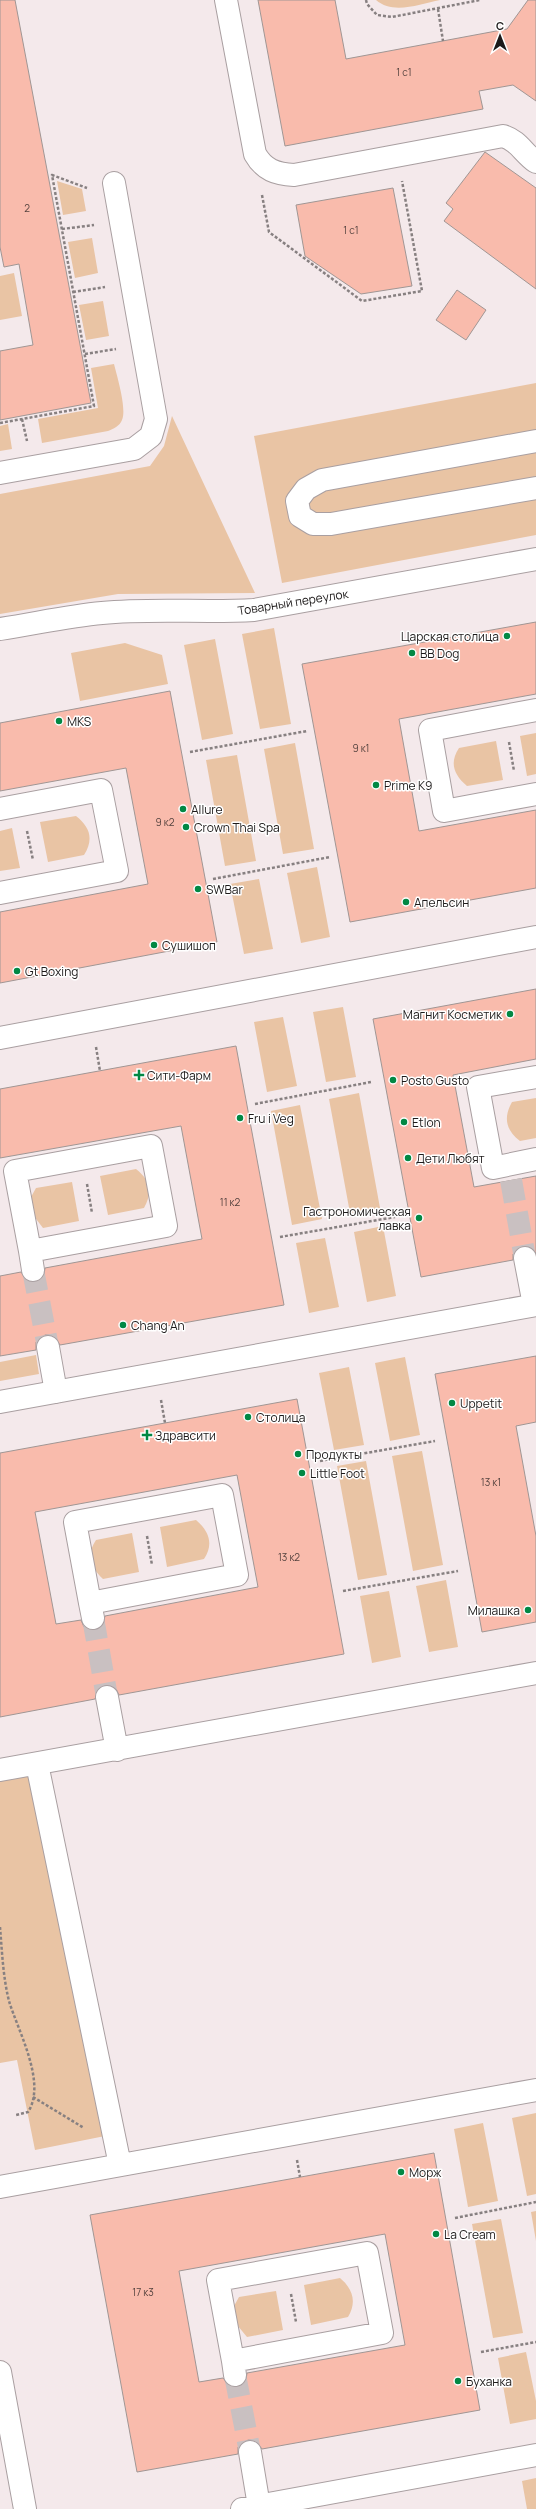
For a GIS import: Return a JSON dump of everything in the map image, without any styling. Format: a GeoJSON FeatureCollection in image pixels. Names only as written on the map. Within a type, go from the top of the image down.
{"type":"FeatureCollection","features":[{"type":"Feature","properties":{"kind":"street"},"geometry":{"type":"LineString","coordinates":[[226,0],[255,154],[260,162],[269,170],[280,174],[294,175],[503,136],[519,143],[526,155],[536,162]]}},
{"type":"Feature","properties":{"kind":"street"},"geometry":{"type":"LineString","coordinates":[[0,473],[134,449],[151,436],[156,419],[114,183]]}},
{"type":"Feature","properties":{"kind":"street"},"geometry":{"type":"LineString","coordinates":[[536,441],[322,480],[306,488],[297,501],[300,516],[313,524],[331,524],[536,488]]}},
{"type":"Feature","properties":{"kind":"street","name":"Товарный переулок"},"geometry":{"type":"LineString","coordinates":[[0,629],[102,613],[163,610],[224,612],[254,610],[536,558]]}},
{"type":"Feature","properties":{"kind":"street"},"geometry":{"type":"LineString","coordinates":[[528,795],[444,811],[430,730],[536,710]]}},
{"type":"Feature","properties":{"kind":"street"},"geometry":{"type":"LineString","coordinates":[[0,809],[102,790],[116,871],[0,892]]}},
{"type":"Feature","properties":{"kind":"street"},"geometry":{"type":"LineString","coordinates":[[0,1038],[536,937]]}},
{"type":"Feature","properties":{"kind":"street"},"geometry":{"type":"LineString","coordinates":[[536,1076],[478,1087],[493,1168],[509,1173],[536,1160]]}},
{"type":"Feature","properties":{"kind":"street"},"geometry":{"type":"LineString","coordinates":[[151,1146],[166,1226],[97,1239],[32,1261],[15,1171],[151,1146]]}},
{"type":"Feature","properties":{"kind":"street"},"geometry":{"type":"LineString","coordinates":[[0,1402],[535,1305],[525,1258]]}},
{"type":"Feature","properties":{"kind":"street"},"geometry":{"type":"LineString","coordinates":[[48,1347],[56,1392]]}},
{"type":"Feature","properties":{"kind":"street"},"geometry":{"type":"LineString","coordinates":[[222,1495],[237,1576],[157,1590],[91,1610],[75,1522],[222,1495]]}},
{"type":"Feature","properties":{"kind":"street"},"geometry":{"type":"LineString","coordinates":[[0,1770],[536,1673]]}},
{"type":"Feature","properties":{"kind":"street"},"geometry":{"type":"LineString","coordinates":[[107,1697],[117,1750]]}},
{"type":"Feature","properties":{"kind":"street"},"geometry":{"type":"LineString","coordinates":[[37,1764],[118,2156]]}},
{"type":"Feature","properties":{"kind":"street"},"geometry":{"type":"LineString","coordinates":[[0,2187],[118,2156],[536,2090]]}},
{"type":"Feature","properties":{"kind":"street"},"geometry":{"type":"LineString","coordinates":[[367,2253],[382,2333],[300,2348],[234,2368],[218,2280],[367,2253]]}},
{"type":"Feature","properties":{"kind":"street"},"geometry":{"type":"LineString","coordinates":[[0,2372],[8,2460],[25,2509]]}},
{"type":"Feature","properties":{"kind":"street"},"geometry":{"type":"LineString","coordinates":[[250,2452],[251,2507],[536,2455]]}},
{"type":"Feature","properties":{"kind":"path"},"geometry":{"type":"LineString","coordinates":[[366,0],[366,4],[377,15],[392,17],[480,0]]}},
{"type":"Feature","properties":{"kind":"path"},"geometry":{"type":"LineString","coordinates":[[438,9],[443,41]]}},
{"type":"Feature","properties":{"kind":"path"},"geometry":{"type":"LineString","coordinates":[[262,193],[269,232],[362,301],[422,291],[398,155]]}},
{"type":"Feature","properties":{"kind":"path"},"geometry":{"type":"LineString","coordinates":[[0,423],[94,406],[52,175],[87,188]]}},
{"type":"Feature","properties":{"kind":"path"},"geometry":{"type":"LineString","coordinates":[[62,229],[94,224]]}},
{"type":"Feature","properties":{"kind":"path"},"geometry":{"type":"LineString","coordinates":[[73,292],[105,287]]}},
{"type":"Feature","properties":{"kind":"path"},"geometry":{"type":"LineString","coordinates":[[85,354],[116,349]]}},
{"type":"Feature","properties":{"kind":"path"},"geometry":{"type":"LineString","coordinates":[[22,419],[27,445]]}},
{"type":"Feature","properties":{"kind":"path"},"geometry":{"type":"LineString","coordinates":[[504,716],[528,795]]}},
{"type":"Feature","properties":{"kind":"path"},"geometry":{"type":"LineString","coordinates":[[190,752],[307,731]]}},
{"type":"Feature","properties":{"kind":"path"},"geometry":{"type":"LineString","coordinates":[[22,805],[38,886]]}},
{"type":"Feature","properties":{"kind":"path"},"geometry":{"type":"LineString","coordinates":[[214,879],[330,857]]}},
{"type":"Feature","properties":{"kind":"path"},"geometry":{"type":"LineString","coordinates":[[95,1043],[100,1071]]}},
{"type":"Feature","properties":{"kind":"path"},"geometry":{"type":"LineString","coordinates":[[256,1104],[371,1082]]}},
{"type":"Feature","properties":{"kind":"path"},"geometry":{"type":"LineString","coordinates":[[82,1158],[97,1239]]}},
{"type":"Feature","properties":{"kind":"path"},"geometry":{"type":"LineString","coordinates":[[280,1237],[395,1217]]}},
{"type":"Feature","properties":{"kind":"path"},"geometry":{"type":"LineString","coordinates":[[159,1393],[165,1423]]}},
{"type":"Feature","properties":{"kind":"path"},"geometry":{"type":"LineString","coordinates":[[320,1461],[435,1440]]}},
{"type":"Feature","properties":{"kind":"path"},"geometry":{"type":"LineString","coordinates":[[142,1510],[157,1590]]}},
{"type":"Feature","properties":{"kind":"path"},"geometry":{"type":"LineString","coordinates":[[343,1591],[458,1571]]}},
{"type":"Feature","properties":{"kind":"path"},"geometry":{"type":"LineString","coordinates":[[0,1927],[9,2000],[33,2074],[33,2105],[28,2112],[16,2115]]}},
{"type":"Feature","properties":{"kind":"path"},"geometry":{"type":"LineString","coordinates":[[34,2097],[118,2156]]}},
{"type":"Feature","properties":{"kind":"path"},"geometry":{"type":"LineString","coordinates":[[296,2156],[300,2177]]}},
{"type":"Feature","properties":{"kind":"path"},"geometry":{"type":"LineString","coordinates":[[455,2218],[536,2202]]}},
{"type":"Feature","properties":{"kind":"path"},"geometry":{"type":"LineString","coordinates":[[286,2267],[300,2348]]}},
{"type":"Feature","properties":{"kind":"path"},"geometry":{"type":"LineString","coordinates":[[481,2352],[536,2342]]}},
{"type":"Feature","properties":{"kind":"shaded area"},"geometry":{"type":"Polygon","coordinates":[[[376,0],[440,0],[415,6],[398,8],[390,7],[376,0]]]}},
{"type":"Feature","properties":{"kind":"shaded area"},"geometry":{"type":"Polygon","coordinates":[[[57,181],[82,189],[86,211],[63,215],[57,181]]]}},
{"type":"Feature","properties":{"kind":"shaded area"},"geometry":{"type":"Polygon","coordinates":[[[92,238],[98,273],[75,278],[68,242],[92,238]]]}},
{"type":"Feature","properties":{"kind":"shaded area"},"geometry":{"type":"Polygon","coordinates":[[[14,273],[22,316],[0,320],[0,276],[14,273]]]}},
{"type":"Feature","properties":{"kind":"shaded area"},"geometry":{"type":"Polygon","coordinates":[[[103,301],[109,336],[86,340],[79,305],[103,301]]]}},
{"type":"Feature","properties":{"kind":"shaded area"},"geometry":{"type":"Polygon","coordinates":[[[114,364],[121,392],[123,408],[123,415],[120,424],[108,431],[42,443],[38,419],[98,408],[91,368],[114,364]]]}},
{"type":"Feature","properties":{"kind":"shaded area"},"geometry":{"type":"Polygon","coordinates":[[[536,383],[536,535],[282,583],[254,436],[536,383]]]}},
{"type":"Feature","properties":{"kind":"shaded area"},"geometry":{"type":"Polygon","coordinates":[[[172,416],[255,593],[118,594],[0,614],[0,494],[150,466],[164,446],[172,416]]]}},
{"type":"Feature","properties":{"kind":"shaded area"},"geometry":{"type":"Polygon","coordinates":[[[8,424],[12,449],[0,451],[0,426],[8,424]]]}},
{"type":"Feature","properties":{"kind":"shaded area"},"geometry":{"type":"Polygon","coordinates":[[[274,628],[291,724],[260,729],[242,634],[274,628]]]}},
{"type":"Feature","properties":{"kind":"shaded area"},"geometry":{"type":"Polygon","coordinates":[[[215,639],[233,734],[202,740],[184,645],[215,639]]]}},
{"type":"Feature","properties":{"kind":"shaded area"},"geometry":{"type":"Polygon","coordinates":[[[125,643],[162,655],[168,684],[80,701],[71,653],[125,643]]]}},
{"type":"Feature","properties":{"kind":"shaded area"},"geometry":{"type":"Polygon","coordinates":[[[536,733],[536,774],[527,776],[520,736],[536,733]]]}},
{"type":"Feature","properties":{"kind":"shaded area"},"geometry":{"type":"Polygon","coordinates":[[[496,741],[503,780],[467,786],[459,778],[454,768],[454,759],[459,748],[496,741]]]}},
{"type":"Feature","properties":{"kind":"shaded area"},"geometry":{"type":"Polygon","coordinates":[[[295,743],[314,849],[283,854],[264,749],[295,743]]]}},
{"type":"Feature","properties":{"kind":"shaded area"},"geometry":{"type":"Polygon","coordinates":[[[237,755],[256,861],[225,866],[206,760],[237,755]]]}},
{"type":"Feature","properties":{"kind":"shaded area"},"geometry":{"type":"Polygon","coordinates":[[[76,816],[85,824],[89,834],[89,844],[84,855],[48,862],[40,822],[76,816]]]}},
{"type":"Feature","properties":{"kind":"shaded area"},"geometry":{"type":"Polygon","coordinates":[[[12,828],[20,868],[0,871],[0,831],[12,828]]]}},
{"type":"Feature","properties":{"kind":"shaded area"},"geometry":{"type":"Polygon","coordinates":[[[317,867],[330,937],[301,943],[287,873],[317,867]]]}},
{"type":"Feature","properties":{"kind":"shaded area"},"geometry":{"type":"Polygon","coordinates":[[[259,879],[273,949],[244,954],[230,884],[259,879]]]}},
{"type":"Feature","properties":{"kind":"shaded area"},"geometry":{"type":"Polygon","coordinates":[[[343,1007],[356,1077],[326,1082],[313,1012],[343,1007]]]}},
{"type":"Feature","properties":{"kind":"shaded area"},"geometry":{"type":"Polygon","coordinates":[[[283,1017],[297,1086],[267,1092],[254,1022],[283,1017]]]}},
{"type":"Feature","properties":{"kind":"shaded area"},"geometry":{"type":"Polygon","coordinates":[[[359,1093],[380,1208],[350,1213],[329,1099],[359,1093]]]}},
{"type":"Feature","properties":{"kind":"shaded area"},"geometry":{"type":"Polygon","coordinates":[[[536,1098],[536,1138],[520,1141],[515,1137],[509,1128],[507,1123],[507,1113],[512,1102],[536,1098]]]}},
{"type":"Feature","properties":{"kind":"shaded area"},"geometry":{"type":"Polygon","coordinates":[[[300,1105],[322,1219],[292,1225],[271,1111],[300,1105]]]}},
{"type":"Feature","properties":{"kind":"shaded area"},"geometry":{"type":"Polygon","coordinates":[[[136,1169],[144,1177],[149,1187],[149,1197],[144,1208],[108,1215],[100,1176],[136,1169]]]}},
{"type":"Feature","properties":{"kind":"shaded area"},"geometry":{"type":"Polygon","coordinates":[[[72,1182],[79,1221],[43,1228],[30,1211],[31,1197],[36,1188],[72,1182]]]}},
{"type":"Feature","properties":{"kind":"shaded area"},"geometry":{"type":"Polygon","coordinates":[[[383,1226],[396,1296],[367,1302],[354,1232],[383,1226]]]}},
{"type":"Feature","properties":{"kind":"shaded area"},"geometry":{"type":"Polygon","coordinates":[[[325,1238],[339,1307],[309,1313],[296,1243],[325,1238]]]}},
{"type":"Feature","properties":{"kind":"shaded area"},"geometry":{"type":"Polygon","coordinates":[[[36,1355],[39,1374],[0,1381],[0,1362],[36,1355]]]}},
{"type":"Feature","properties":{"kind":"shaded area"},"geometry":{"type":"Polygon","coordinates":[[[405,1357],[420,1435],[390,1441],[375,1363],[405,1357]]]}},
{"type":"Feature","properties":{"kind":"shaded area"},"geometry":{"type":"Polygon","coordinates":[[[349,1367],[364,1445],[334,1450],[319,1373],[349,1367]]]}},
{"type":"Feature","properties":{"kind":"shaded area"},"geometry":{"type":"Polygon","coordinates":[[[422,1451],[443,1565],[413,1571],[392,1456],[422,1451]]]}},
{"type":"Feature","properties":{"kind":"shaded area"},"geometry":{"type":"Polygon","coordinates":[[[366,1461],[387,1575],[358,1580],[337,1466],[366,1461]]]}},
{"type":"Feature","properties":{"kind":"shaded area"},"geometry":{"type":"Polygon","coordinates":[[[196,1520],[207,1533],[209,1538],[209,1548],[204,1559],[167,1567],[160,1527],[196,1520]]]}},
{"type":"Feature","properties":{"kind":"shaded area"},"geometry":{"type":"Polygon","coordinates":[[[132,1533],[139,1572],[103,1579],[92,1565],[90,1556],[96,1540],[132,1533]]]}},
{"type":"Feature","properties":{"kind":"shaded area"},"geometry":{"type":"Polygon","coordinates":[[[446,1580],[458,1647],[429,1652],[416,1586],[446,1580]]]}},
{"type":"Feature","properties":{"kind":"shaded area"},"geometry":{"type":"Polygon","coordinates":[[[389,1591],[401,1657],[372,1663],[360,1596],[389,1591]]]}},
{"type":"Feature","properties":{"kind":"shaded area"},"geometry":{"type":"Polygon","coordinates":[[[30,1774],[105,2136],[35,2150],[17,2060],[0,2063],[0,1779],[30,1774]]]}},
{"type":"Feature","properties":{"kind":"shaded area"},"geometry":{"type":"Polygon","coordinates":[[[536,2113],[536,2194],[527,2196],[512,2118],[536,2113]]]}},
{"type":"Feature","properties":{"kind":"shaded area"},"geometry":{"type":"Polygon","coordinates":[[[483,2123],[498,2201],[468,2207],[454,2129],[483,2123]]]}},
{"type":"Feature","properties":{"kind":"shaded area"},"geometry":{"type":"Polygon","coordinates":[[[536,2211],[536,2241],[531,2212],[536,2211]]]}},
{"type":"Feature","properties":{"kind":"shaded area"},"geometry":{"type":"Polygon","coordinates":[[[501,2219],[523,2333],[493,2338],[472,2224],[501,2219]]]}},
{"type":"Feature","properties":{"kind":"shaded area"},"geometry":{"type":"Polygon","coordinates":[[[340,2278],[351,2291],[353,2301],[348,2317],[311,2325],[304,2285],[340,2278]]]}},
{"type":"Feature","properties":{"kind":"shaded area"},"geometry":{"type":"Polygon","coordinates":[[[276,2291],[283,2330],[247,2337],[233,2320],[234,2306],[239,2297],[276,2291]]]}},
{"type":"Feature","properties":{"kind":"shaded area"},"geometry":{"type":"Polygon","coordinates":[[[526,2352],[536,2401],[536,2419],[510,2424],[498,2358],[526,2352]]]}},
{"type":"Feature","properties":{"kind":"shaded area"},"geometry":{"type":"Polygon","coordinates":[[[536,2478],[536,2509],[527,2509],[522,2481],[536,2478]]]}},
{"type":"Feature","properties":{"kind":"building"},"geometry":{"type":"Polygon","coordinates":[[[0,0],[15,0],[91,403],[0,420],[0,351],[33,345],[19,264],[4,267],[0,247],[0,0]]]}},
{"type":"Feature","properties":{"kind":"building"},"geometry":{"type":"Polygon","coordinates":[[[258,0],[335,0],[346,59],[507,29],[528,0],[536,0],[536,101],[513,85],[479,91],[483,109],[285,146],[258,0]]]}},
{"type":"Feature","properties":{"kind":"building"},"geometry":{"type":"Polygon","coordinates":[[[485,152],[536,188],[536,289],[444,221],[453,209],[446,203],[485,152]]]}},
{"type":"Feature","properties":{"kind":"building"},"geometry":{"type":"Polygon","coordinates":[[[393,188],[412,286],[361,294],[305,256],[296,205],[393,188]]]}},
{"type":"Feature","properties":{"kind":"building"},"geometry":{"type":"Polygon","coordinates":[[[457,290],[486,310],[466,340],[436,320],[457,290]]]}},
{"type":"Feature","properties":{"kind":"building"},"geometry":{"type":"Polygon","coordinates":[[[536,622],[536,694],[399,719],[419,831],[536,810],[536,888],[350,922],[302,664],[536,622]]]}},
{"type":"Feature","properties":{"kind":"building"},"geometry":{"type":"Polygon","coordinates":[[[170,691],[217,942],[0,983],[0,912],[148,884],[126,768],[0,791],[0,723],[170,691]]]}},
{"type":"Feature","properties":{"kind":"building"},"geometry":{"type":"Polygon","coordinates":[[[536,989],[536,1059],[453,1075],[474,1187],[536,1176],[536,1253],[529,1246],[522,1246],[513,1254],[513,1260],[421,1277],[373,1019],[536,989]]]}},
{"type":"Feature","properties":{"kind":"building"},"geometry":{"type":"Polygon","coordinates":[[[236,1046],[284,1305],[60,1345],[53,1335],[45,1335],[36,1342],[36,1350],[0,1356],[0,1276],[21,1272],[28,1281],[35,1282],[44,1275],[45,1268],[202,1239],[181,1126],[0,1158],[0,1089],[236,1046]]]}},
{"type":"Feature","properties":{"kind":"building"},"geometry":{"type":"Polygon","coordinates":[[[536,1356],[536,1422],[516,1426],[536,1536],[536,1622],[482,1632],[435,1374],[536,1356]]]}},
{"type":"Feature","properties":{"kind":"building"},"geometry":{"type":"Polygon","coordinates":[[[297,1399],[344,1654],[119,1695],[116,1689],[105,1685],[99,1688],[95,1699],[0,1717],[0,1453],[297,1399]],[[237,1475],[35,1512],[56,1624],[81,1620],[84,1627],[95,1630],[102,1627],[105,1616],[258,1587],[237,1475]]]}},
{"type":"Feature","properties":{"kind":"building"},"geometry":{"type":"Polygon","coordinates":[[[434,2153],[480,2410],[262,2449],[255,2440],[248,2440],[238,2447],[238,2454],[137,2472],[90,2215],[434,2153]],[[385,2234],[179,2271],[199,2382],[223,2378],[230,2386],[237,2387],[246,2380],[247,2373],[405,2345],[385,2234]]]}},
{"type":"Feature","properties":{"kind":"tunnel"},"geometry":{"type":"LineString","coordinates":[[511,1180],[525,1258]]}},
{"type":"Feature","properties":{"kind":"tunnel"},"geometry":{"type":"LineString","coordinates":[[33,1270],[48,1347]]}},
{"type":"Feature","properties":{"kind":"tunnel"},"geometry":{"type":"LineString","coordinates":[[93,1618],[107,1697]]}},
{"type":"Feature","properties":{"kind":"tunnel"},"geometry":{"type":"LineString","coordinates":[[235,2375],[250,2452]]}},
{"type":"Feature","properties":{"kind":"place","name":"Царская столица"},"geometry":{"type":"Point","coordinates":[507,636]}},
{"type":"Feature","properties":{"kind":"place","name":"BB Dog"},"geometry":{"type":"Point","coordinates":[412,653]}},
{"type":"Feature","properties":{"kind":"place","name":"MKS"},"geometry":{"type":"Point","coordinates":[59,721]}},
{"type":"Feature","properties":{"kind":"place","name":"Prime K9"},"geometry":{"type":"Point","coordinates":[376,785]}},
{"type":"Feature","properties":{"kind":"place","name":"Allure"},"geometry":{"type":"Point","coordinates":[183,809]}},
{"type":"Feature","properties":{"kind":"place","name":"Crown Thai Spa"},"geometry":{"type":"Point","coordinates":[186,827]}},
{"type":"Feature","properties":{"kind":"place","name":"SWBar"},"geometry":{"type":"Point","coordinates":[198,889]}},
{"type":"Feature","properties":{"kind":"place","name":"Апельсин"},"geometry":{"type":"Point","coordinates":[406,902]}},
{"type":"Feature","properties":{"kind":"place","name":"Сушишоп"},"geometry":{"type":"Point","coordinates":[154,945]}},
{"type":"Feature","properties":{"kind":"place","name":"Gt Boxing"},"geometry":{"type":"Point","coordinates":[17,971]}},
{"type":"Feature","properties":{"kind":"place","name":"Магнит Косметик"},"geometry":{"type":"Point","coordinates":[510,1014]}},
{"type":"Feature","properties":{"kind":"place","name":"Сити-Фарм"},"geometry":{"type":"Point","coordinates":[139,1075]}},
{"type":"Feature","properties":{"kind":"place","name":"Posto Gusto"},"geometry":{"type":"Point","coordinates":[393,1080]}},
{"type":"Feature","properties":{"kind":"place","name":"Fru i Veg"},"geometry":{"type":"Point","coordinates":[240,1118]}},
{"type":"Feature","properties":{"kind":"place","name":"Etlon"},"geometry":{"type":"Point","coordinates":[404,1122]}},
{"type":"Feature","properties":{"kind":"place","name":"Дети Любят"},"geometry":{"type":"Point","coordinates":[408,1158]}},
{"type":"Feature","properties":{"kind":"place","name":"Гастрономическая лавка"},"geometry":{"type":"Point","coordinates":[419,1218]}},
{"type":"Feature","properties":{"kind":"place","name":"Chang An"},"geometry":{"type":"Point","coordinates":[123,1325]}},
{"type":"Feature","properties":{"kind":"place","name":"Uppetit"},"geometry":{"type":"Point","coordinates":[452,1403]}},
{"type":"Feature","properties":{"kind":"place","name":"Столица"},"geometry":{"type":"Point","coordinates":[248,1417]}},
{"type":"Feature","properties":{"kind":"place","name":"Здравсити"},"geometry":{"type":"Point","coordinates":[147,1435]}},
{"type":"Feature","properties":{"kind":"place","name":"Продукты"},"geometry":{"type":"Point","coordinates":[298,1454]}},
{"type":"Feature","properties":{"kind":"place","name":"Little Foot"},"geometry":{"type":"Point","coordinates":[302,1473]}},
{"type":"Feature","properties":{"kind":"place","name":"Милашка"},"geometry":{"type":"Point","coordinates":[528,1610]}},
{"type":"Feature","properties":{"kind":"place","name":"Морж"},"geometry":{"type":"Point","coordinates":[401,2172]}},
{"type":"Feature","properties":{"kind":"place","name":"La Cream"},"geometry":{"type":"Point","coordinates":[436,2234]}},
{"type":"Feature","properties":{"kind":"place","name":"Буханка"},"geometry":{"type":"Point","coordinates":[458,2381]}}]}
